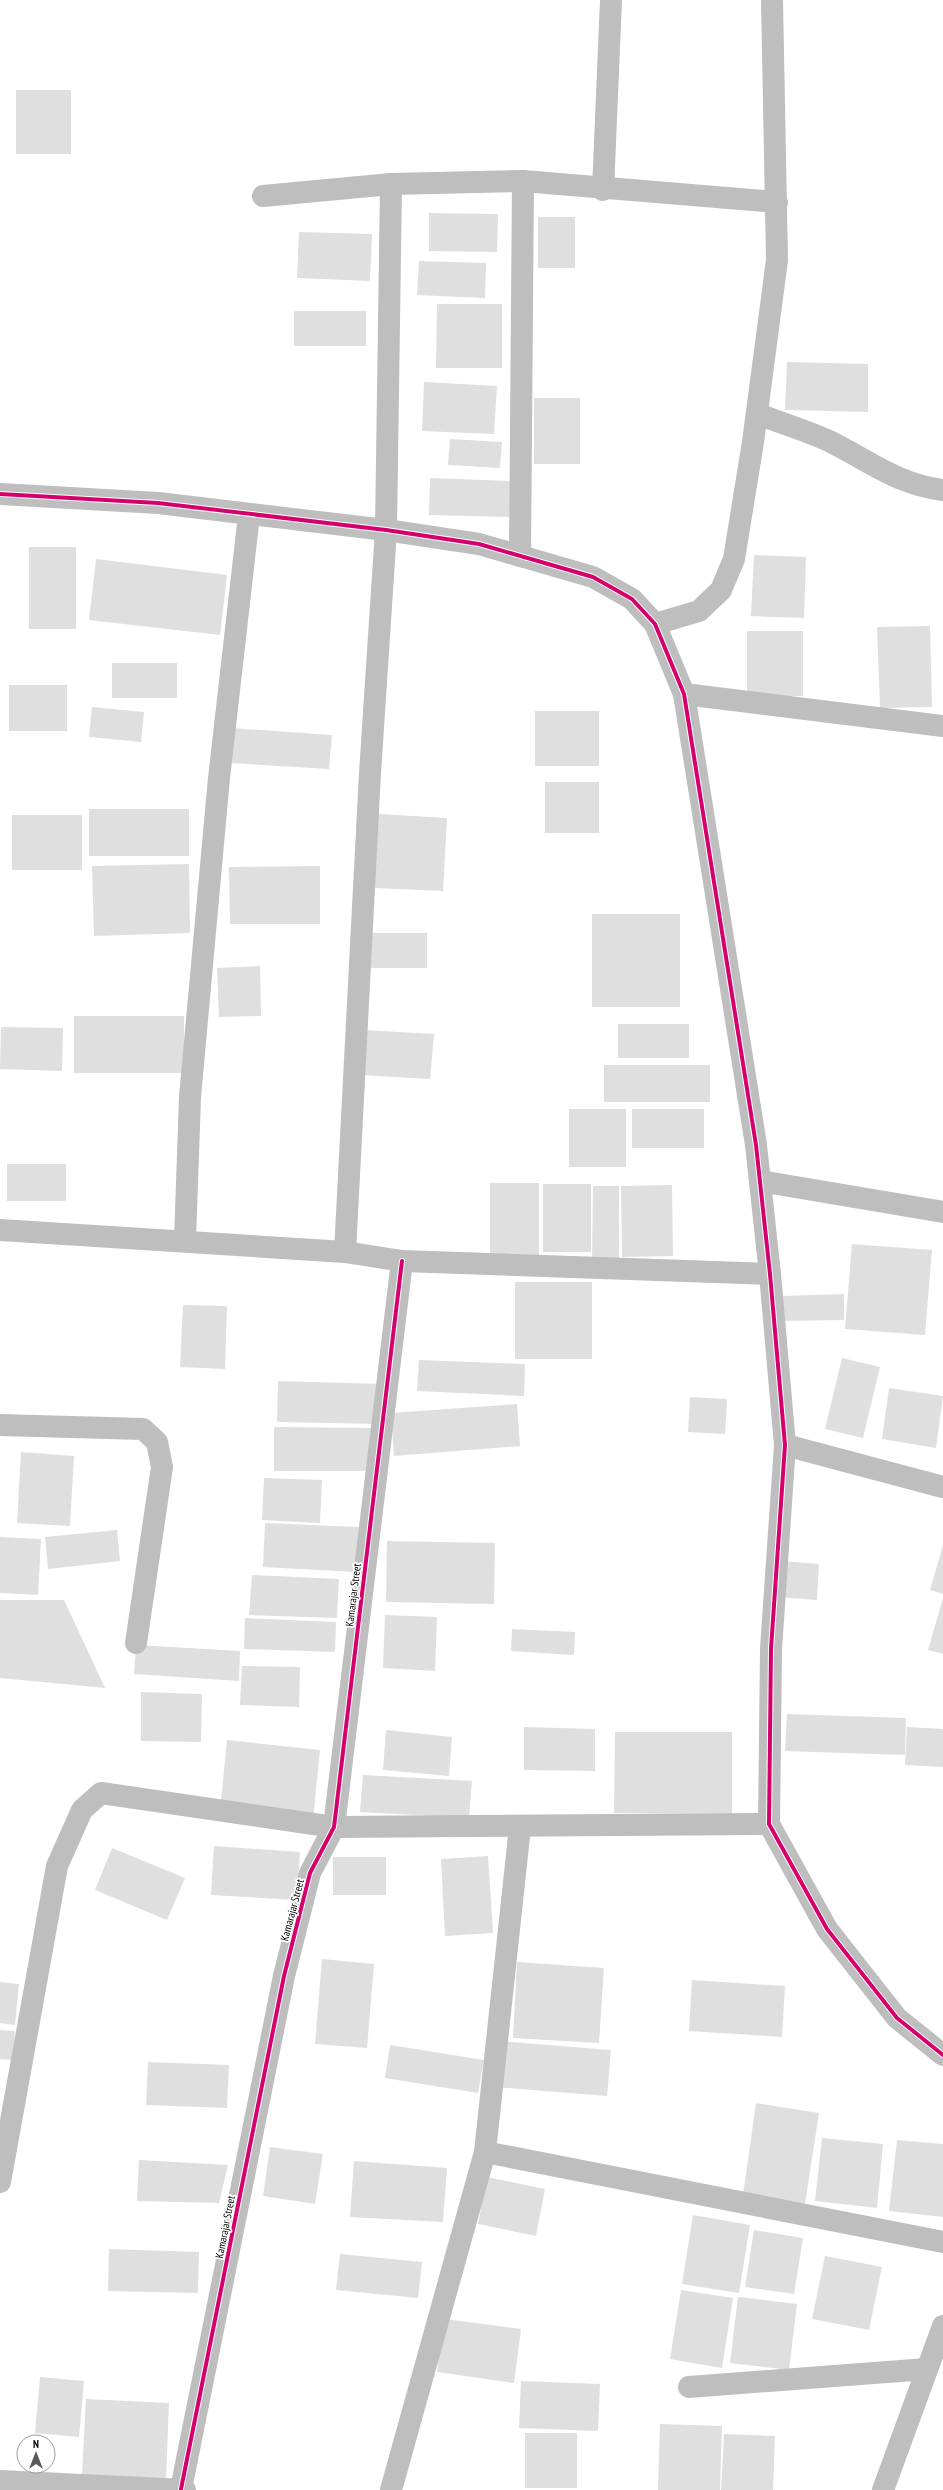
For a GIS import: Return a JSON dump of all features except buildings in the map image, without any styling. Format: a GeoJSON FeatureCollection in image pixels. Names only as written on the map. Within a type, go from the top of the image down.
{"type":"FeatureCollection","features":[{"type":"Feature","properties":{"kind":"street"},"geometry":{"type":"LineString","coordinates":[[603,190],[610,0]]}},
{"type":"Feature","properties":{"kind":"street"},"geometry":{"type":"LineString","coordinates":[[655,624],[698,611],[721,590],[734,559],[757,414],[777,260],[772,0]]}},
{"type":"Feature","properties":{"kind":"street"},"geometry":{"type":"LineString","coordinates":[[520,556],[523,181]]}},
{"type":"Feature","properties":{"kind":"street"},"geometry":{"type":"LineString","coordinates":[[263,196],[391,184],[523,181],[603,190],[777,202]]}},
{"type":"Feature","properties":{"kind":"street"},"geometry":{"type":"LineString","coordinates":[[345,1252],[370,773],[386,530],[391,184]]}},
{"type":"Feature","properties":{"kind":"street"},"geometry":{"type":"LineString","coordinates":[[757,414],[830,442],[900,480],[922,487],[943,490]]}},
{"type":"Feature","properties":{"kind":"street"},"geometry":{"type":"LineString","coordinates":[[0,494],[158,503],[249,515],[386,530],[479,544],[593,577],[632,599],[655,624],[684,694],[760,1181],[770,1274],[785,1445],[771,1649],[768,1824],[827,1929],[897,2018],[943,2055]]}},
{"type":"Feature","properties":{"kind":"street"},"geometry":{"type":"LineString","coordinates":[[185,1240],[192,1081],[219,778],[249,515]]}},
{"type":"Feature","properties":{"kind":"street"},"geometry":{"type":"LineString","coordinates":[[684,694],[943,726]]}},
{"type":"Feature","properties":{"kind":"street"},"geometry":{"type":"LineString","coordinates":[[760,1181],[943,1212]]}},
{"type":"Feature","properties":{"kind":"street"},"geometry":{"type":"LineString","coordinates":[[0,1230],[185,1240],[345,1252],[402,1261],[770,1274]]}},
{"type":"Feature","properties":{"kind":"street","name":"Kamarajar Street"},"geometry":{"type":"LineString","coordinates":[[183,2490],[284,1976],[310,1873],[334,1827],[402,1261]]}},
{"type":"Feature","properties":{"kind":"street"},"geometry":{"type":"LineString","coordinates":[[0,1425],[143,1429],[157,1442],[162,1467],[136,1643]]}},
{"type":"Feature","properties":{"kind":"street"},"geometry":{"type":"LineString","coordinates":[[785,1445],[943,1486]]}},
{"type":"Feature","properties":{"kind":"street"},"geometry":{"type":"LineString","coordinates":[[0,2182],[57,1866],[82,1810],[101,1793],[334,1827],[520,1827],[768,1824]]}},
{"type":"Feature","properties":{"kind":"street"},"geometry":{"type":"LineString","coordinates":[[391,2490],[485,2152],[520,1827]]}},
{"type":"Feature","properties":{"kind":"street"},"geometry":{"type":"LineString","coordinates":[[485,2152],[943,2242]]}},
{"type":"Feature","properties":{"kind":"street"},"geometry":{"type":"LineString","coordinates":[[883,2490],[943,2326]]}},
{"type":"Feature","properties":{"kind":"street"},"geometry":{"type":"LineString","coordinates":[[688,2388],[927,2369]]}},
{"type":"Feature","properties":{"kind":"street"},"geometry":{"type":"LineString","coordinates":[[0,2481],[76,2487],[183,2490]]}},
{"type":"Feature","properties":{"kind":"cycle path"},"geometry":{"type":"LineString","coordinates":[[0,494],[158,503],[386,530],[479,544],[593,577],[632,599],[655,624],[684,694],[756,1145],[770,1274],[785,1445],[771,1649],[769,1824],[827,1929],[897,2018],[943,2055]]}},
{"type":"Feature","properties":{"kind":"cycle path"},"geometry":{"type":"LineString","coordinates":[[181,2489],[284,1976],[310,1873],[334,1827],[402,1261]]}}]}
